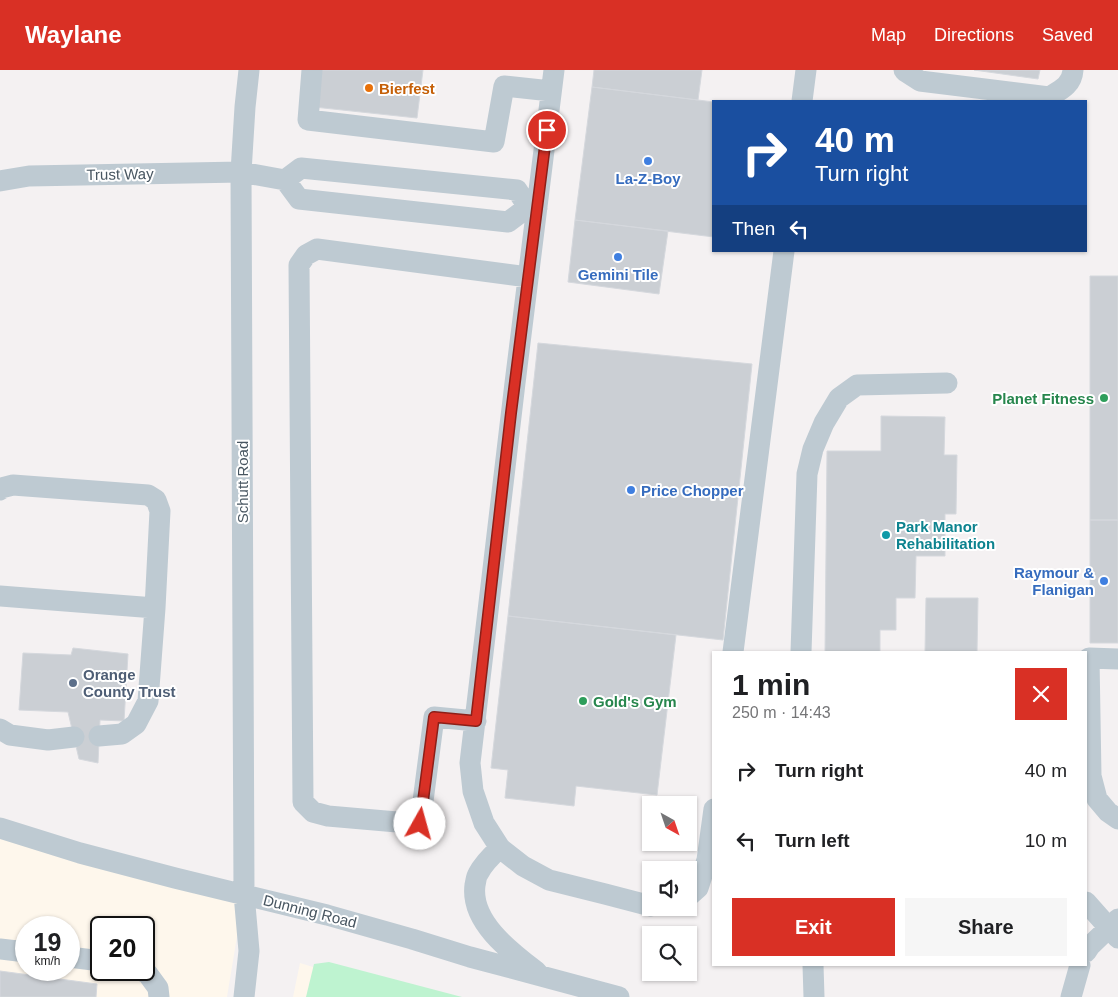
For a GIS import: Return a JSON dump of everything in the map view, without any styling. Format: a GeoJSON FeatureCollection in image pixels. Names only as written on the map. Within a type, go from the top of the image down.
{"type":"FeatureCollection","features":[{"type":"Feature","properties":{"kind":"street","name":"Schutt Road"},"geometry":{"type":"LineString","coordinates":[[244,997],[249,951],[244,894],[241,172],[249,70]]}},
{"type":"Feature","properties":{"kind":"street"},"geometry":{"type":"LineString","coordinates":[[312,70],[308,120],[494,142],[504,86],[551,91]]}},
{"type":"Feature","properties":{"kind":"street"},"geometry":{"type":"LineString","coordinates":[[554,70],[533,208],[528,277],[470,763],[473,791],[484,823],[500,848],[523,866],[549,880],[642,904]]}},
{"type":"Feature","properties":{"kind":"street"},"geometry":{"type":"LineString","coordinates":[[802,100],[806,70]]}},
{"type":"Feature","properties":{"kind":"street"},"geometry":{"type":"LineString","coordinates":[[904,70],[920,81],[1049,97],[1064,88],[1073,77],[1074,70]]}},
{"type":"Feature","properties":{"kind":"street"},"geometry":{"type":"LineString","coordinates":[[301,168],[517,190],[533,208],[508,222],[299,199],[286,180],[301,168]]}},
{"type":"Feature","properties":{"kind":"street","name":"Trust Way"},"geometry":{"type":"LineString","coordinates":[[0,181],[29,176],[241,172],[286,180]]}},
{"type":"Feature","properties":{"kind":"street"},"geometry":{"type":"LineString","coordinates":[[476,721],[434,717],[420,824],[328,816],[313,812],[303,802],[299,265],[306,255],[317,249],[528,277]]}},
{"type":"Feature","properties":{"kind":"street"},"geometry":{"type":"LineString","coordinates":[[733,651],[784,252]]}},
{"type":"Feature","properties":{"kind":"street"},"geometry":{"type":"LineString","coordinates":[[801,651],[807,474],[813,449],[824,423],[839,398],[858,385],[947,383]]}},
{"type":"Feature","properties":{"kind":"street"},"geometry":{"type":"LineString","coordinates":[[0,490],[13,484],[148,495],[156,500],[160,511],[148,701],[136,724],[122,734],[99,736]]}},
{"type":"Feature","properties":{"kind":"street"},"geometry":{"type":"LineString","coordinates":[[0,596],[155,608]]}},
{"type":"Feature","properties":{"kind":"street"},"geometry":{"type":"LineString","coordinates":[[1118,659],[1089,658],[1091,776],[1097,799],[1108,812],[1118,819]]}},
{"type":"Feature","properties":{"kind":"street"},"geometry":{"type":"LineString","coordinates":[[0,729],[10,735],[48,740],[74,737]]}},
{"type":"Feature","properties":{"kind":"street"},"geometry":{"type":"LineString","coordinates":[[697,889],[707,860],[712,824]]}},
{"type":"Feature","properties":{"kind":"street","name":"Dunning Road"},"geometry":{"type":"LineString","coordinates":[[0,828],[80,853],[412,938],[470,957],[619,997]]}},
{"type":"Feature","properties":{"kind":"street"},"geometry":{"type":"LineString","coordinates":[[500,848],[487,860],[477,876],[474,895],[481,917],[509,950],[545,978]]}},
{"type":"Feature","properties":{"kind":"street"},"geometry":{"type":"LineString","coordinates":[[1087,903],[1115,928],[1090,946],[1087,950]]}},
{"type":"Feature","properties":{"kind":"street"},"geometry":{"type":"LineString","coordinates":[[0,949],[15,951]]}},
{"type":"Feature","properties":{"kind":"street"},"geometry":{"type":"LineString","coordinates":[[814,966],[814,997]]}},
{"type":"Feature","properties":{"kind":"street"},"geometry":{"type":"LineString","coordinates":[[1071,997],[1080,966]]}},
{"type":"Feature","properties":{"kind":"street"},"geometry":{"type":"LineString","coordinates":[[153,981],[158,988],[159,997]]}},
{"type":"Feature","properties":{"kind":"shaded area"},"geometry":{"type":"Polygon","coordinates":[[[0,819],[244,894],[227,997],[0,997],[0,819]]]}},
{"type":"Feature","properties":{"kind":"shaded area"},"geometry":{"type":"Polygon","coordinates":[[[300,963],[410,997],[293,997],[300,963]]]}},
{"type":"Feature","properties":{"kind":"green space"},"geometry":{"type":"Polygon","coordinates":[[[329,962],[462,997],[306,997],[314,964],[329,962]]]}},
{"type":"Feature","properties":{"kind":"building","name":"Bierfest"},"geometry":{"type":"Polygon","coordinates":[[[319,70],[423,70],[417,118],[314,107],[319,70]]]}},
{"type":"Feature","properties":{"kind":"building"},"geometry":{"type":"Polygon","coordinates":[[[594,70],[702,70],[698,100],[592,87],[594,70]]]}},
{"type":"Feature","properties":{"kind":"building"},"geometry":{"type":"Polygon","coordinates":[[[974,70],[1040,70],[1038,79],[974,70]]]}},
{"type":"Feature","properties":{"kind":"building","name":"La-Z-Boy"},"geometry":{"type":"Polygon","coordinates":[[[592,87],[712,102],[712,237],[575,220],[592,87]]]}},
{"type":"Feature","properties":{"kind":"building","name":"Gemini Tile"},"geometry":{"type":"Polygon","coordinates":[[[575,220],[668,231],[659,294],[568,282],[575,220]]]}},
{"type":"Feature","properties":{"kind":"building","name":"Planet Fitness"},"geometry":{"type":"Polygon","coordinates":[[[1090,276],[1118,276],[1118,520],[1090,520],[1090,276]]]}},
{"type":"Feature","properties":{"kind":"building","name":"Price Chopper"},"geometry":{"type":"Polygon","coordinates":[[[538,343],[752,364],[723,640],[508,616],[538,343]]]}},
{"type":"Feature","properties":{"kind":"building","name":"Park Manor Rehabilitation"},"geometry":{"type":"Polygon","coordinates":[[[881,416],[945,417],[944,455],[957,455],[956,514],[945,514],[945,556],[916,556],[915,598],[896,598],[896,630],[880,630],[880,651],[825,651],[827,451],[881,451],[881,416]]]}},
{"type":"Feature","properties":{"kind":"building","name":"Raymour & Flanigan"},"geometry":{"type":"Polygon","coordinates":[[[1090,520],[1118,520],[1118,643],[1090,643],[1090,520]]]}},
{"type":"Feature","properties":{"kind":"building"},"geometry":{"type":"Polygon","coordinates":[[[926,598],[978,598],[977,651],[925,651],[926,598]]]}},
{"type":"Feature","properties":{"kind":"building","name":"Gold's Gym"},"geometry":{"type":"Polygon","coordinates":[[[508,616],[676,635],[657,795],[576,786],[574,806],[505,798],[508,770],[491,768],[508,616]]]}},
{"type":"Feature","properties":{"kind":"building","name":"Orange County Trust"},"geometry":{"type":"Polygon","coordinates":[[[73,648],[128,654],[124,721],[100,720],[98,763],[79,759],[68,712],[19,710],[23,653],[71,655],[73,648]]]}},
{"type":"Feature","properties":{"kind":"building"},"geometry":{"type":"Polygon","coordinates":[[[0,971],[15,973],[15,981],[75,981],[97,984],[96,997],[0,997],[0,971]]]}},
{"type":"Feature","properties":{"kind":"place","name":"Bierfest"},"geometry":{"type":"Point","coordinates":[369,88]}},
{"type":"Feature","properties":{"kind":"place","name":"La-Z-Boy"},"geometry":{"type":"Point","coordinates":[648,161]}},
{"type":"Feature","properties":{"kind":"place","name":"Gemini Tile"},"geometry":{"type":"Point","coordinates":[618,257]}},
{"type":"Feature","properties":{"kind":"place","name":"Planet Fitness"},"geometry":{"type":"Point","coordinates":[1104,398]}},
{"type":"Feature","properties":{"kind":"place","name":"Price Chopper"},"geometry":{"type":"Point","coordinates":[631,490]}},
{"type":"Feature","properties":{"kind":"place","name":"Park Manor Rehabilitation"},"geometry":{"type":"Point","coordinates":[886,535]}},
{"type":"Feature","properties":{"kind":"place","name":"Raymour & Flanigan"},"geometry":{"type":"Point","coordinates":[1104,581]}},
{"type":"Feature","properties":{"kind":"place","name":"Orange County Trust"},"geometry":{"type":"Point","coordinates":[73,683]}},
{"type":"Feature","properties":{"kind":"place","name":"Gold's Gym"},"geometry":{"type":"Point","coordinates":[583,701]}},
{"type":"Feature","properties":{"kind":"route"},"geometry":{"type":"LineString","coordinates":[[420,824],[434,717],[476,721],[511,413],[547,130]]}}]}
